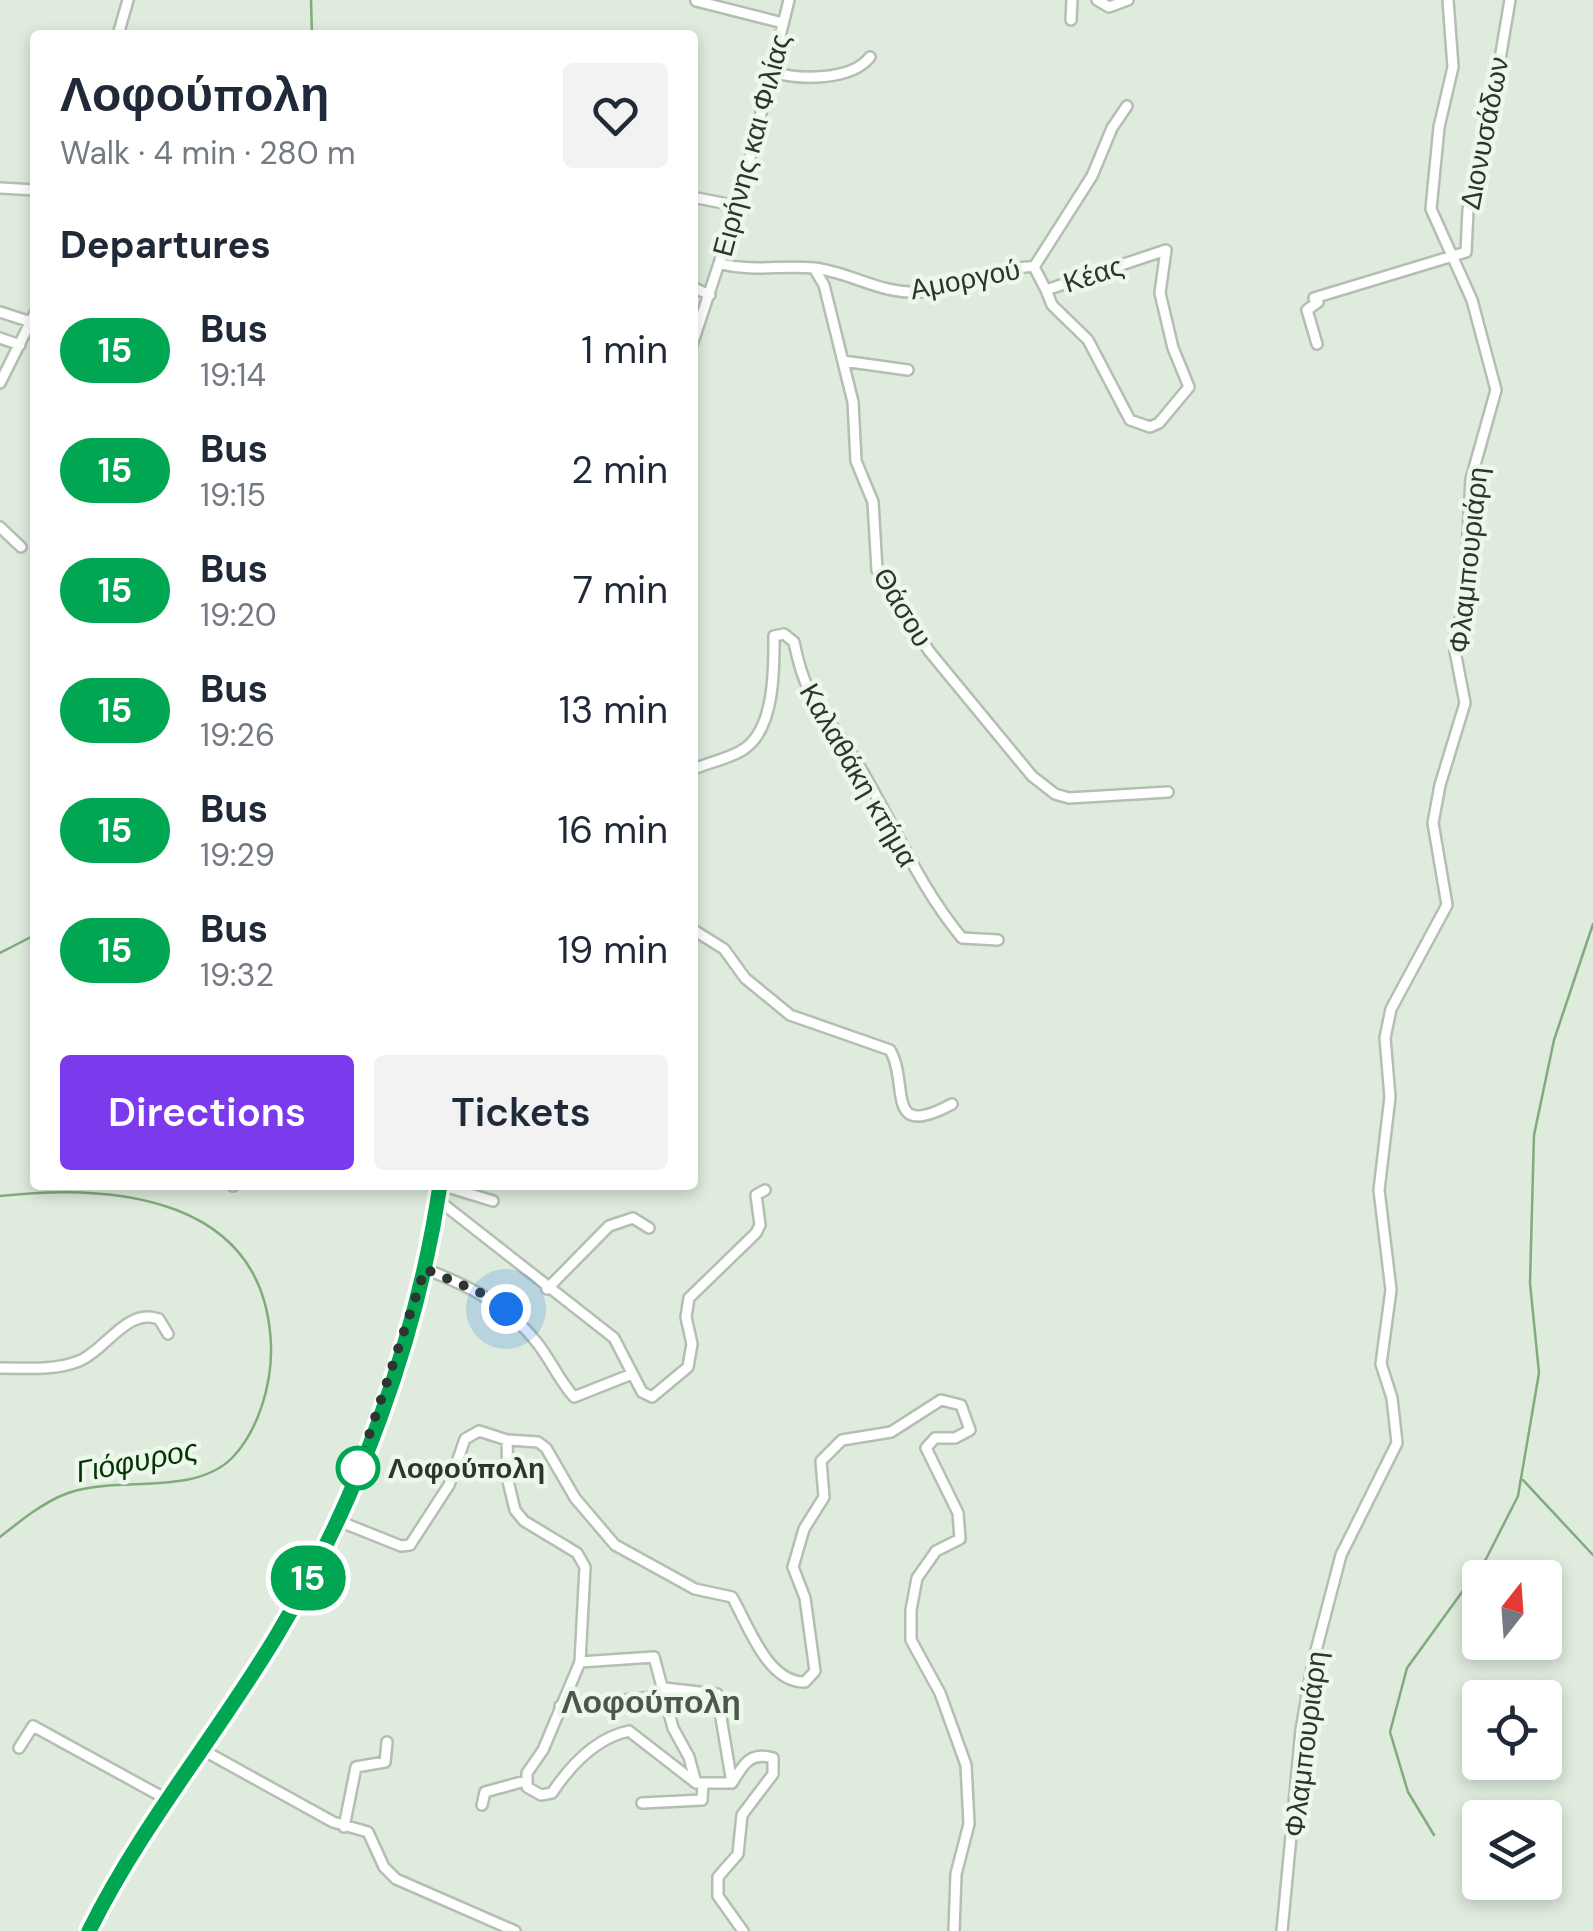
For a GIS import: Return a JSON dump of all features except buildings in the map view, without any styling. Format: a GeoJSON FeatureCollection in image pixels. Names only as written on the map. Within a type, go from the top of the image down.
{"type":"FeatureCollection","features":[{"type":"Feature","properties":{"kind":"street"},"geometry":{"type":"LineString","coordinates":[[119,30],[128,0]]}},
{"type":"Feature","properties":{"kind":"street","name":"Ειρήνης και Φιλίας"},"geometry":{"type":"LineString","coordinates":[[698,329],[738,206],[789,0]]}},
{"type":"Feature","properties":{"kind":"street"},"geometry":{"type":"LineString","coordinates":[[1070,20],[1072,0]]}},
{"type":"Feature","properties":{"kind":"street"},"geometry":{"type":"LineString","coordinates":[[1097,0],[1110,7],[1128,0]]}},
{"type":"Feature","properties":{"kind":"street","name":"Φλαμπουριάρη"},"geometry":{"type":"LineString","coordinates":[[1282,1931],[1301,1730],[1313,1662],[1341,1555],[1397,1444],[1392,1398],[1381,1364],[1391,1290],[1378,1190],[1390,1097],[1385,1038],[1391,1009],[1447,905],[1433,823],[1440,784],[1465,704],[1455,652],[1466,590],[1470,494],[1496,390],[1486,342],[1431,209],[1440,127],[1453,68],[1448,0]]}},
{"type":"Feature","properties":{"kind":"street","name":"Διονυσάδων"},"geometry":{"type":"LineString","coordinates":[[1454,258],[1466,252],[1468,210],[1490,118],[1510,0]]}},
{"type":"Feature","properties":{"kind":"street"},"geometry":{"type":"LineString","coordinates":[[696,1],[783,23]]}},
{"type":"Feature","properties":{"kind":"street"},"geometry":{"type":"LineString","coordinates":[[772,72],[821,77],[864,64],[870,57]]}},
{"type":"Feature","properties":{"kind":"street"},"geometry":{"type":"LineString","coordinates":[[1034,267],[1085,188],[1127,106]]}},
{"type":"Feature","properties":{"kind":"street"},"geometry":{"type":"LineString","coordinates":[[0,188],[30,190]]}},
{"type":"Feature","properties":{"kind":"street"},"geometry":{"type":"LineString","coordinates":[[698,198],[738,206]]}},
{"type":"Feature","properties":{"kind":"street","name":"Κέας"},"geometry":{"type":"LineString","coordinates":[[1034,267],[1052,305],[1088,340],[1130,420],[1150,427],[1159,423],[1189,387],[1173,348],[1160,294],[1166,250],[1046,290]]}},
{"type":"Feature","properties":{"kind":"street"},"geometry":{"type":"LineString","coordinates":[[1318,344],[1307,310],[1318,302],[1314,298],[1454,258]]}},
{"type":"Feature","properties":{"kind":"street","name":"Αμοργού"},"geometry":{"type":"LineString","coordinates":[[721,264],[762,272],[814,268],[873,287],[918,292],[981,281],[1023,265],[1034,267]]}},
{"type":"Feature","properties":{"kind":"street","name":"Θάσου"},"geometry":{"type":"LineString","coordinates":[[814,268],[824,285],[854,402],[856,462],[873,502],[874,562],[929,651],[1032,776],[1055,794],[1070,798],[1168,792]]}},
{"type":"Feature","properties":{"kind":"street"},"geometry":{"type":"LineString","coordinates":[[698,290],[710,296]]}},
{"type":"Feature","properties":{"kind":"street"},"geometry":{"type":"LineString","coordinates":[[0,312],[30,317]]}},
{"type":"Feature","properties":{"kind":"street"},"geometry":{"type":"LineString","coordinates":[[0,383],[30,324]]}},
{"type":"Feature","properties":{"kind":"street"},"geometry":{"type":"LineString","coordinates":[[0,338],[20,345]]}},
{"type":"Feature","properties":{"kind":"street"},"geometry":{"type":"LineString","coordinates":[[843,361],[908,370]]}},
{"type":"Feature","properties":{"kind":"street"},"geometry":{"type":"LineString","coordinates":[[0,527],[22,547]]}},
{"type":"Feature","properties":{"kind":"street","name":"Καλαθάκη κτήμα"},"geometry":{"type":"LineString","coordinates":[[698,768],[746,748],[762,722],[771,695],[774,636],[784,634],[794,642],[802,681],[812,703],[858,762],[891,830],[942,914],[962,938],[998,940]]}},
{"type":"Feature","properties":{"kind":"street"},"geometry":{"type":"LineString","coordinates":[[698,933],[724,949],[746,978],[790,1015],[890,1050],[899,1100],[911,1114],[924,1116],[952,1104]]}},
{"type":"Feature","properties":{"kind":"street"},"geometry":{"type":"LineString","coordinates":[[89,1931],[168,1800],[277,1635],[336,1520],[387,1393],[425,1269],[439,1190]]}},
{"type":"Feature","properties":{"kind":"street"},"geometry":{"type":"LineString","coordinates":[[457,1190],[493,1201]]}},
{"type":"Feature","properties":{"kind":"street"},"geometry":{"type":"LineString","coordinates":[[438,1200],[614,1338],[642,1392],[652,1397],[688,1367],[692,1344],[686,1318],[690,1298],[756,1233],[760,1225],[756,1195],[765,1190]]}},
{"type":"Feature","properties":{"kind":"street"},"geometry":{"type":"LineString","coordinates":[[547,1289],[613,1223],[633,1218],[649,1228]]}},
{"type":"Feature","properties":{"kind":"street"},"geometry":{"type":"LineString","coordinates":[[425,1269],[479,1292],[506,1309],[539,1345],[574,1397],[632,1374]]}},
{"type":"Feature","properties":{"kind":"street"},"geometry":{"type":"LineString","coordinates":[[0,1368],[70,1364],[104,1348],[127,1323],[143,1317],[159,1319],[168,1334]]}},
{"type":"Feature","properties":{"kind":"street"},"geometry":{"type":"LineString","coordinates":[[336,1520],[400,1546],[410,1545],[450,1485],[465,1439],[480,1431],[508,1440],[538,1442],[546,1448],[575,1498],[615,1545],[695,1589],[732,1597],[759,1648],[780,1673],[794,1682],[805,1682],[815,1671],[806,1598],[793,1568],[804,1529],[824,1497],[821,1461],[842,1440],[890,1432],[941,1400],[961,1405],[970,1430],[955,1438],[935,1438],[926,1448],[958,1513],[960,1539],[936,1551],[917,1578],[911,1625],[911,1640],[940,1693],[966,1765],[969,1824],[956,1874],[954,1931]]}},
{"type":"Feature","properties":{"kind":"street"},"geometry":{"type":"LineString","coordinates":[[482,1805],[484,1792],[525,1781],[580,1662],[586,1568],[577,1553],[524,1521],[515,1510],[508,1480],[508,1440]]}},
{"type":"Feature","properties":{"kind":"street"},"geometry":{"type":"LineString","coordinates":[[580,1662],[654,1657],[673,1728],[690,1757],[702,1800],[642,1803]]}},
{"type":"Feature","properties":{"kind":"street"},"geometry":{"type":"LineString","coordinates":[[560,1706],[665,1692],[711,1692],[720,1698],[722,1736],[732,1784]]}},
{"type":"Feature","properties":{"kind":"street"},"geometry":{"type":"LineString","coordinates":[[19,1748],[33,1726],[168,1800]]}},
{"type":"Feature","properties":{"kind":"street"},"geometry":{"type":"LineString","coordinates":[[525,1781],[533,1792],[552,1793],[570,1766],[616,1734],[629,1731],[699,1783],[732,1784]]}},
{"type":"Feature","properties":{"kind":"street"},"geometry":{"type":"LineString","coordinates":[[344,1827],[356,1767],[385,1762],[388,1742]]}},
{"type":"Feature","properties":{"kind":"street"},"geometry":{"type":"LineString","coordinates":[[201,1749],[344,1827],[368,1832],[384,1867],[404,1885],[515,1931]]}},
{"type":"Feature","properties":{"kind":"street"},"geometry":{"type":"LineString","coordinates":[[732,1784],[745,1761],[757,1756],[773,1758],[773,1774],[742,1815],[738,1854],[718,1878],[718,1896],[743,1931]]}},
{"type":"Feature","properties":{"kind":"waterway","name":"Γιόφυρος"},"geometry":{"type":"LineString","coordinates":[[311,0],[312,30]]}},
{"type":"Feature","properties":{"kind":"waterway"},"geometry":{"type":"LineString","coordinates":[[1434,1835],[1408,1792],[1390,1732],[1407,1668],[1486,1559],[1518,1496],[1539,1373],[1530,1283],[1534,1135],[1554,1040],[1593,924]]}},
{"type":"Feature","properties":{"kind":"waterway","name":"Γιόφυρος"},"geometry":{"type":"LineString","coordinates":[[0,953],[30,938]]}},
{"type":"Feature","properties":{"kind":"waterway","name":"Γιόφυρος"},"geometry":{"type":"LineString","coordinates":[[0,1196],[91,1193],[135,1198],[177,1210],[214,1230],[243,1258],[263,1296],[271,1346],[266,1390],[250,1434],[232,1458],[215,1470],[174,1482],[104,1486],[63,1495],[38,1508],[0,1537]]}},
{"type":"Feature","properties":{"kind":"waterway"},"geometry":{"type":"LineString","coordinates":[[1523,1480],[1593,1555]]}},
{"type":"Feature","properties":{"kind":"bus line","name":"15"},"geometry":{"type":"LineString","coordinates":[[89,1931],[120,1874],[277,1635],[330,1534],[387,1393],[418,1298],[439,1190]]}},
{"type":"Feature","properties":{"kind":"place","name":"Λοφούπολη"},"geometry":{"type":"Point","coordinates":[358,1468]}},
{"type":"Feature","properties":{"kind":"district","name":"Λοφούπολη"},"geometry":{"type":"Point","coordinates":[651,1702]}},
{"type":"Feature","properties":{"kind":"route"},"geometry":{"type":"LineString","coordinates":[[358,1468],[387,1393],[425,1269],[462,1283],[506,1309]]}}]}
